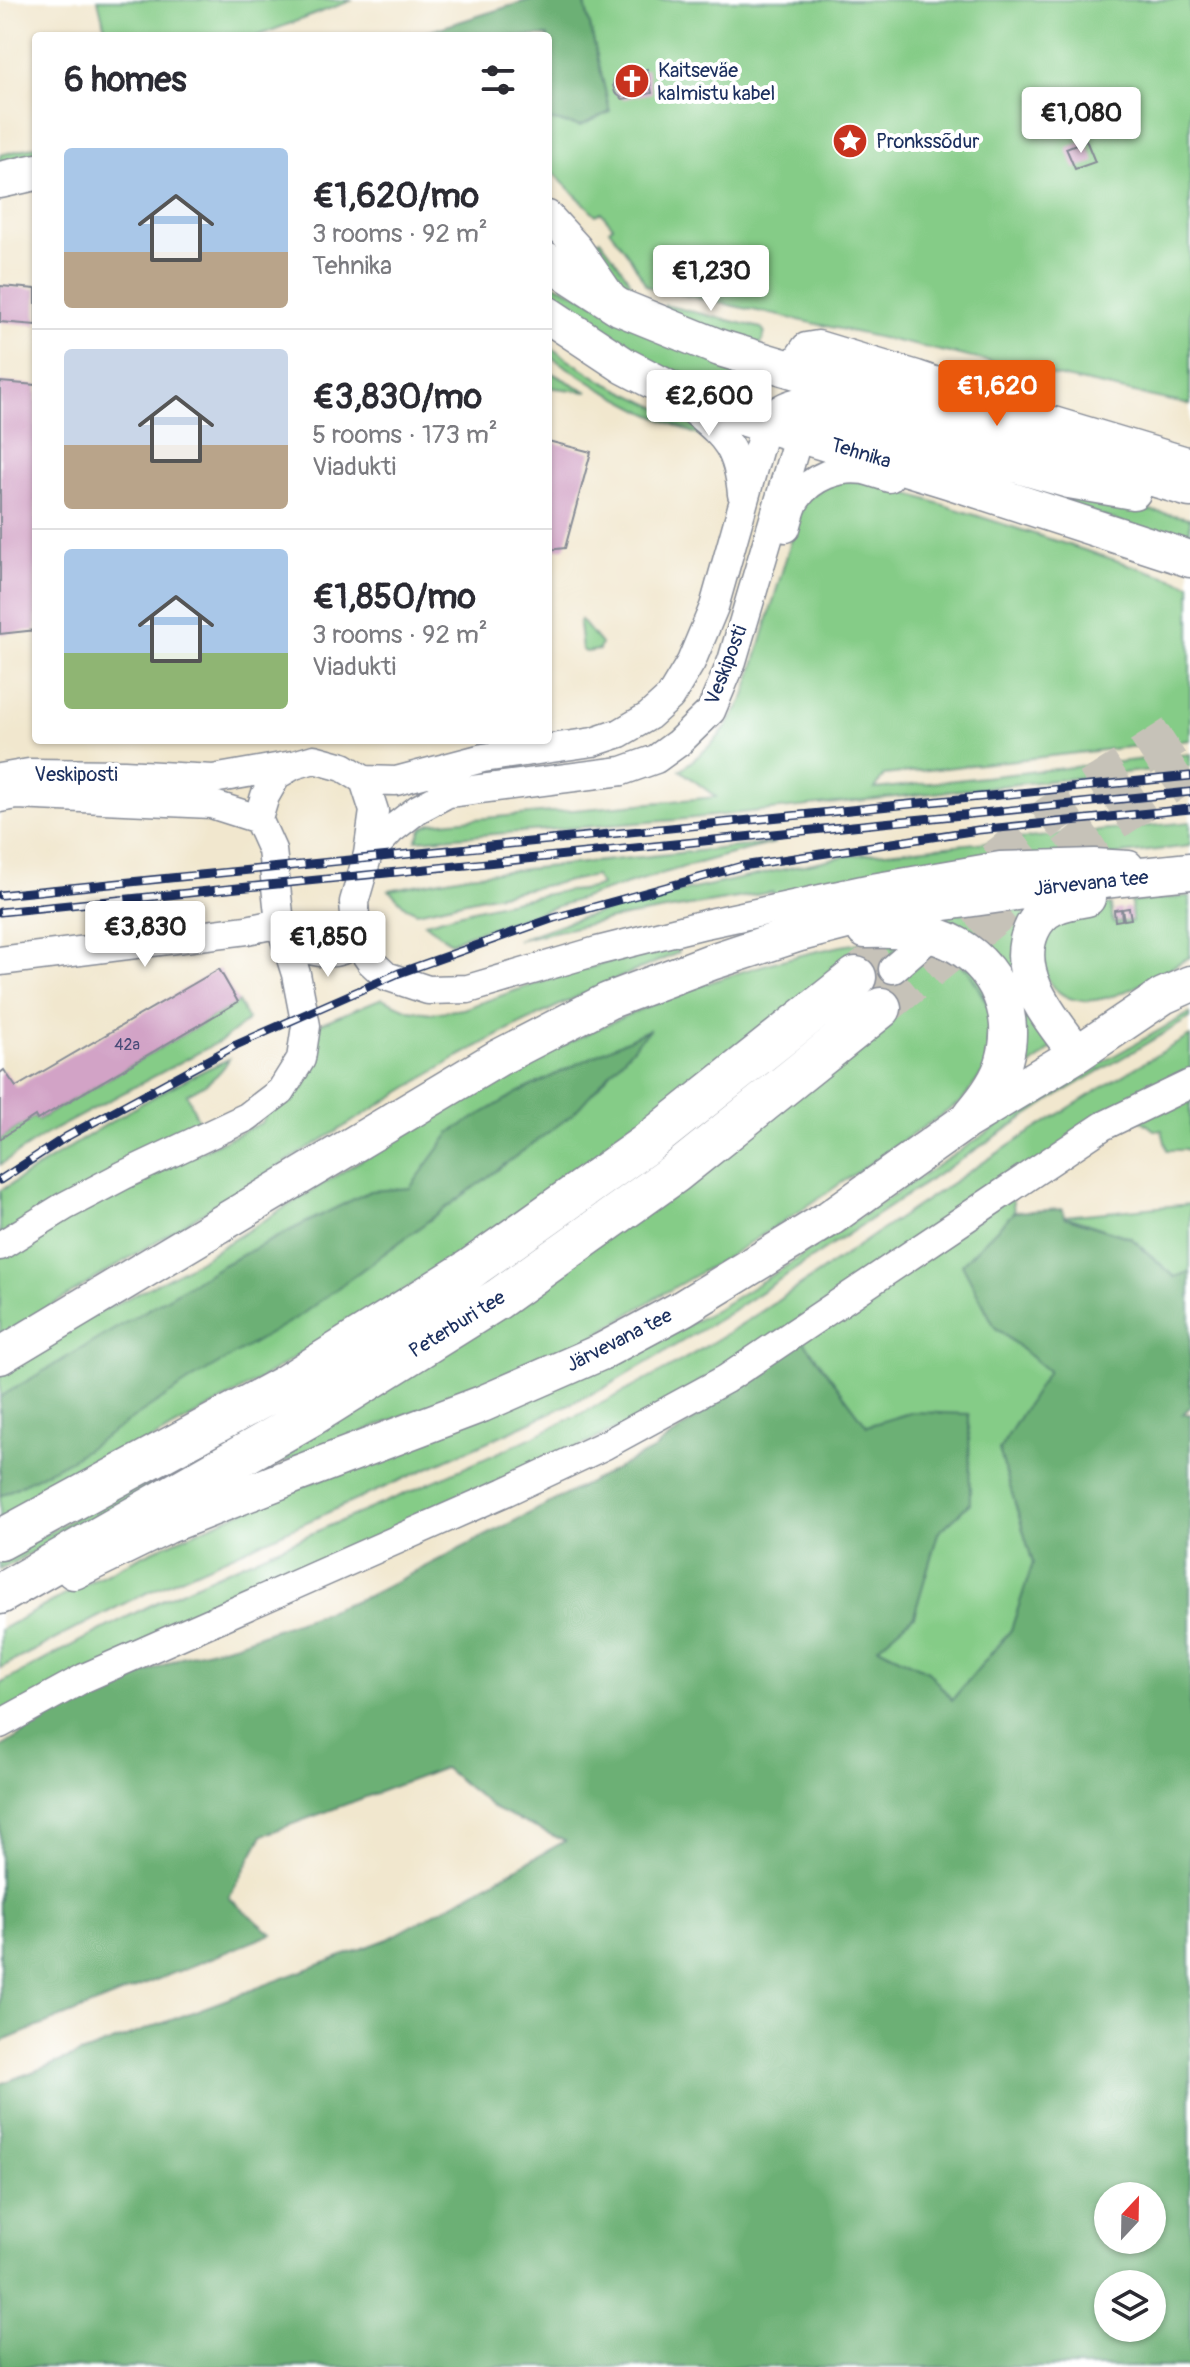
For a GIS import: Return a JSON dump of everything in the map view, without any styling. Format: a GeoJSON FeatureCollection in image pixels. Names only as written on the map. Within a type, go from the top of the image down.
{"type":"FeatureCollection","features":[{"type":"Feature","properties":{"kind":"highway","name":"Peterburi tee"},"geometry":{"type":"LineString","coordinates":[[0,1540],[284,1386],[469,1270],[645,1145],[875,973]]}},
{"type":"Feature","properties":{"kind":"highway","name":"Peterburi tee"},"geometry":{"type":"LineString","coordinates":[[0,1594],[311,1416],[498,1299],[675,1173],[881,1008]]}},
{"type":"Feature","properties":{"kind":"main road"},"geometry":{"type":"LineString","coordinates":[[0,180],[32,173]]}},
{"type":"Feature","properties":{"kind":"main road"},"geometry":{"type":"LineString","coordinates":[[552,264],[619,307],[720,348],[1190,489]]}},
{"type":"Feature","properties":{"kind":"main road","name":"Tehnika"},"geometry":{"type":"LineString","coordinates":[[552,318],[625,366],[671,390],[729,413],[790,421],[948,480],[1190,559]]}},
{"type":"Feature","properties":{"kind":"main road"},"geometry":{"type":"LineString","coordinates":[[786,367],[797,387],[790,421]]}},
{"type":"Feature","properties":{"kind":"main road"},"geometry":{"type":"LineString","coordinates":[[790,421],[819,406],[1069,480],[1190,499]]}},
{"type":"Feature","properties":{"kind":"main road"},"geometry":{"type":"LineString","coordinates":[[1077,1054],[1047,1012],[1025,967],[1025,945],[1033,926],[1042,913],[1059,902],[1093,897],[1190,871]]}},
{"type":"Feature","properties":{"kind":"main road","name":"Järvevana tee"},"geometry":{"type":"LineString","coordinates":[[0,1356],[498,1058],[608,1001],[800,933],[889,910],[1037,888],[1190,871]]}},
{"type":"Feature","properties":{"kind":"main road"},"geometry":{"type":"LineString","coordinates":[[800,933],[892,928],[932,935],[970,953],[986,969],[1002,994],[1008,1014],[1008,1037],[1004,1063],[987,1097],[966,1121]]}},
{"type":"Feature","properties":{"kind":"main road"},"geometry":{"type":"LineString","coordinates":[[1035,989],[1071,1015],[1093,1016],[1177,990]]}},
{"type":"Feature","properties":{"kind":"main road","name":"Järvevana tee"},"geometry":{"type":"LineString","coordinates":[[0,1606],[168,1525],[482,1404],[601,1352],[683,1308],[830,1218],[966,1121],[1177,990]]}},
{"type":"Feature","properties":{"kind":"street"},"geometry":{"type":"LineString","coordinates":[[552,219],[578,248],[619,307]]}},
{"type":"Feature","properties":{"kind":"street"},"geometry":{"type":"LineString","coordinates":[[786,367],[795,363],[806,347],[818,345],[1190,462]]}},
{"type":"Feature","properties":{"kind":"street"},"geometry":{"type":"LineString","coordinates":[[671,390],[729,445],[739,466],[743,502]]}},
{"type":"Feature","properties":{"kind":"street","name":"Veskiposti"},"geometry":{"type":"LineString","coordinates":[[0,778],[45,773],[213,779],[314,759],[343,767],[364,780],[396,781],[483,758],[593,742],[620,733],[649,716],[670,697],[691,662],[714,607],[761,440],[790,421]]}},
{"type":"Feature","properties":{"kind":"street","name":"Veskiposti"},"geometry":{"type":"LineString","coordinates":[[368,854],[391,830],[418,809],[448,793],[622,771],[656,759],[678,743],[711,711],[732,661],[762,555],[790,421]]}},
{"type":"Feature","properties":{"kind":"street"},"geometry":{"type":"LineString","coordinates":[[762,555],[784,535],[796,499],[812,482],[830,473],[865,470],[923,488],[948,480]]}},
{"type":"Feature","properties":{"kind":"street"},"geometry":{"type":"LineString","coordinates":[[0,1246],[65,1206],[124,1175],[247,1117],[281,1091],[301,1059],[306,1026],[284,933],[272,850],[258,819],[265,796],[277,775],[294,765]]}},
{"type":"Feature","properties":{"kind":"street"},"geometry":{"type":"LineString","coordinates":[[364,780],[374,811],[368,854],[354,902],[357,942],[386,976],[428,990],[468,989],[597,951],[705,924],[872,888],[986,868],[1094,863],[1190,871]]}},
{"type":"Feature","properties":{"kind":"street","name":"Veskiposti"},"geometry":{"type":"LineString","coordinates":[[0,798],[17,795],[211,804],[258,819]]}},
{"type":"Feature","properties":{"kind":"street"},"geometry":{"type":"LineString","coordinates":[[0,961],[247,930],[284,933],[316,952],[333,954],[345,951],[357,942]]}},
{"type":"Feature","properties":{"kind":"street"},"geometry":{"type":"LineString","coordinates":[[875,973],[932,935]]}},
{"type":"Feature","properties":{"kind":"street"},"geometry":{"type":"LineString","coordinates":[[0,1724],[84,1678],[605,1445],[726,1379],[1103,1126],[1190,1084]]}},
{"type":"Feature","properties":{"kind":"green space"},"geometry":{"type":"Polygon","coordinates":[[[98,0],[353,0],[268,32],[106,32],[98,0]]]}},
{"type":"Feature","properties":{"kind":"green space"},"geometry":{"type":"Polygon","coordinates":[[[529,0],[584,0],[610,112],[580,126],[552,121],[552,32],[427,32],[529,0]]]}},
{"type":"Feature","properties":{"kind":"green space"},"geometry":{"type":"Polygon","coordinates":[[[584,0],[1190,0],[1190,405],[651,288],[609,229],[613,226],[601,212],[596,215],[552,172],[552,121],[580,126],[610,112],[584,0]]]}},
{"type":"Feature","properties":{"kind":"green space"},"geometry":{"type":"Polygon","coordinates":[[[32,147],[32,159],[0,166],[0,155],[32,147]]]}},
{"type":"Feature","properties":{"kind":"green space"},"geometry":{"type":"Polygon","coordinates":[[[600,239],[635,291],[632,297],[620,285],[593,245],[600,239]]]}},
{"type":"Feature","properties":{"kind":"green space"},"geometry":{"type":"Polygon","coordinates":[[[552,283],[752,372],[743,403],[655,367],[552,301],[552,283]]]}},
{"type":"Feature","properties":{"kind":"green space"},"geometry":{"type":"Polygon","coordinates":[[[665,305],[761,328],[765,333],[761,345],[662,312],[665,305]]]}},
{"type":"Feature","properties":{"kind":"green space"},"geometry":{"type":"Polygon","coordinates":[[[552,349],[604,382],[692,424],[707,439],[647,413],[601,389],[552,358],[552,349]]]}},
{"type":"Feature","properties":{"kind":"green space"},"geometry":{"type":"Polygon","coordinates":[[[552,373],[588,392],[552,388],[552,373]]]}},
{"type":"Feature","properties":{"kind":"green space"},"geometry":{"type":"Polygon","coordinates":[[[1005,380],[1041,390],[1032,406],[1001,388],[1005,380]]]}},
{"type":"Feature","properties":{"kind":"green space"},"geometry":{"type":"Polygon","coordinates":[[[836,480],[872,482],[1190,584],[1190,740],[884,775],[875,789],[1190,754],[1190,766],[675,820],[416,840],[423,827],[431,823],[716,797],[680,770],[718,738],[745,696],[800,511],[807,499],[836,480]]]}},
{"type":"Feature","properties":{"kind":"green space"},"geometry":{"type":"Polygon","coordinates":[[[1060,491],[1190,518],[1190,545],[1056,501],[1060,491]]]}},
{"type":"Feature","properties":{"kind":"green space"},"geometry":{"type":"Polygon","coordinates":[[[581,620],[601,644],[599,650],[582,650],[581,620]]]}},
{"type":"Feature","properties":{"kind":"green space"},"geometry":{"type":"Polygon","coordinates":[[[1190,822],[1190,846],[774,896],[773,892],[612,919],[517,940],[652,898],[845,856],[1190,822]]]}},
{"type":"Feature","properties":{"kind":"green space"},"geometry":{"type":"Polygon","coordinates":[[[775,843],[620,886],[467,935],[451,943],[425,923],[508,902],[601,885],[595,876],[417,912],[406,907],[389,890],[468,875],[775,843]]]}},
{"type":"Feature","properties":{"kind":"green space"},"geometry":{"type":"Polygon","coordinates":[[[1190,896],[1190,957],[1137,986],[1097,1000],[1078,1000],[1061,994],[1048,979],[1040,960],[1040,938],[1072,908],[1111,905],[1113,923],[1132,921],[1131,902],[1190,896]]]}},
{"type":"Feature","properties":{"kind":"green space"},"geometry":{"type":"Polygon","coordinates":[[[1022,904],[1056,1045],[1021,1074],[1017,1059],[943,924],[944,915],[1022,904]]]}},
{"type":"Feature","properties":{"kind":"green space"},"geometry":{"type":"Polygon","coordinates":[[[877,940],[916,943],[871,977],[880,990],[930,947],[968,970],[992,1008],[990,1063],[962,1101],[800,1211],[557,1357],[266,1469],[263,1467],[262,1464],[892,1016],[846,961],[671,1103],[467,1251],[244,1389],[0,1523],[0,1372],[72,1327],[190,1266],[444,1110],[611,1022],[697,987],[786,959],[877,940]]]}},
{"type":"Feature","properties":{"kind":"green space"},"geometry":{"type":"Polygon","coordinates":[[[674,943],[678,953],[566,1002],[458,1057],[0,1337],[0,1257],[90,1204],[261,1123],[319,1024],[382,998],[409,1010],[432,1013],[463,1009],[537,983],[674,943]]]}},
{"type":"Feature","properties":{"kind":"green space"},"geometry":{"type":"Polygon","coordinates":[[[238,1002],[248,1020],[224,1039],[48,1133],[0,1165],[0,1139],[35,1116],[38,1120],[238,1002]]]}},
{"type":"Feature","properties":{"kind":"green space"},"geometry":{"type":"Polygon","coordinates":[[[1190,1013],[1190,1018],[1052,1099],[723,1317],[604,1388],[129,1601],[0,1668],[0,1630],[150,1552],[257,1505],[648,1346],[716,1310],[783,1268],[1041,1097],[1190,1013]]]}},
{"type":"Feature","properties":{"kind":"green space"},"geometry":{"type":"Polygon","coordinates":[[[650,1029],[573,1114],[301,1315],[193,1379],[70,1460],[0,1496],[0,1397],[223,1265],[291,1230],[370,1191],[410,1188],[451,1132],[517,1093],[650,1029]]]}},
{"type":"Feature","properties":{"kind":"green space"},"geometry":{"type":"Polygon","coordinates":[[[1190,1036],[1190,1075],[643,1417],[0,1716],[0,1684],[102,1630],[228,1570],[548,1430],[700,1350],[1038,1127],[1190,1036]]]}},
{"type":"Feature","properties":{"kind":"green space"},"geometry":{"type":"Polygon","coordinates":[[[229,1059],[211,1080],[187,1094],[201,1127],[0,1235],[0,1191],[140,1104],[229,1059]]]}},
{"type":"Feature","properties":{"kind":"green space"},"geometry":{"type":"Polygon","coordinates":[[[1190,1089],[1190,1150],[1167,1150],[1162,1130],[1154,1130],[1137,1117],[1190,1089]]]}},
{"type":"Feature","properties":{"kind":"green space"},"geometry":{"type":"Polygon","coordinates":[[[1012,1195],[1014,1212],[963,1264],[995,1327],[1049,1371],[999,1450],[1033,1563],[1011,1630],[952,1700],[928,1671],[878,1647],[914,1616],[938,1533],[970,1503],[913,1412],[867,1426],[803,1340],[1012,1195]]]}},
{"type":"Feature","properties":{"kind":"green space"},"geometry":{"type":"Polygon","coordinates":[[[1190,1204],[1190,1272],[1175,1277],[1131,1238],[1064,1216],[1190,1204]]]}},
{"type":"Feature","properties":{"kind":"green space"},"geometry":{"type":"Polygon","coordinates":[[[1063,1209],[1064,1217],[1131,1238],[1175,1277],[1190,1272],[1190,1407],[1183,1414],[1190,1414],[1190,2367],[0,2367],[0,2084],[388,1939],[565,1841],[496,1810],[444,1768],[263,1835],[229,1898],[272,1934],[0,2042],[0,1748],[48,1718],[181,1657],[237,1643],[368,1596],[653,1450],[803,1340],[867,1426],[913,1412],[969,1414],[970,1503],[938,1533],[914,1616],[878,1647],[928,1671],[952,1700],[1011,1630],[1033,1563],[999,1450],[1048,1371],[995,1327],[962,1264],[1014,1212],[1063,1209]]]}},
{"type":"Feature","properties":{"kind":"green space"},"geometry":{"type":"Polygon","coordinates":[[[306,1390],[311,1399],[0,1570],[0,1559],[306,1390]]]}},
{"type":"Feature","properties":{"kind":"building","name":"Kaitseväe kalmistu kabel"},"geometry":{"type":"Polygon","coordinates":[[[647,69],[652,93],[623,99],[615,93],[615,76],[647,69]]]}},
{"type":"Feature","properties":{"kind":"building"},"geometry":{"type":"Polygon","coordinates":[[[1086,140],[1095,162],[1075,169],[1066,148],[1086,140]]]}},
{"type":"Feature","properties":{"kind":"building"},"geometry":{"type":"Polygon","coordinates":[[[0,286],[32,289],[32,325],[0,322],[0,286]]]}},
{"type":"Feature","properties":{"kind":"building"},"geometry":{"type":"Polygon","coordinates":[[[0,382],[32,385],[32,630],[0,634],[0,382]]]}},
{"type":"Feature","properties":{"kind":"building"},"geometry":{"type":"Polygon","coordinates":[[[552,442],[591,452],[565,548],[552,550],[552,442]]]}},
{"type":"Feature","properties":{"kind":"building"},"geometry":{"type":"Polygon","coordinates":[[[1129,908],[1131,919],[1124,920],[1122,909],[1129,908]]]}},
{"type":"Feature","properties":{"kind":"building"},"geometry":{"type":"Polygon","coordinates":[[[1121,909],[1122,920],[1115,921],[1114,910],[1121,909]]]}},
{"type":"Feature","properties":{"kind":"building"},"geometry":{"type":"Polygon","coordinates":[[[219,969],[238,1002],[37,1120],[35,1116],[0,1139],[0,1073],[4,1070],[16,1087],[219,969]]]}},
{"type":"Feature","properties":{"kind":"tunnel"},"geometry":{"type":"LineString","coordinates":[[856,977],[1051,815],[1190,726]]}},
{"type":"Feature","properties":{"kind":"tunnel"},"geometry":{"type":"LineString","coordinates":[[881,1008],[1095,833],[1190,770]]}},
{"type":"Feature","properties":{"kind":"railway"},"geometry":{"type":"LineString","coordinates":[[0,895],[1190,776]]}},
{"type":"Feature","properties":{"kind":"railway"},"geometry":{"type":"LineString","coordinates":[[0,912],[1190,792]]}},
{"type":"Feature","properties":{"kind":"railway"},"geometry":{"type":"LineString","coordinates":[[0,1180],[66,1137],[236,1045],[399,973],[554,918],[742,866],[978,830],[1190,809]]}},
{"type":"Feature","properties":{"kind":"place","name":"Kaitseväe kalmistu kabel"},"geometry":{"type":"Point","coordinates":[632,81]}},
{"type":"Feature","properties":{"kind":"place","name":"Pronkssõdur"},"geometry":{"type":"Point","coordinates":[850,141]}}]}
